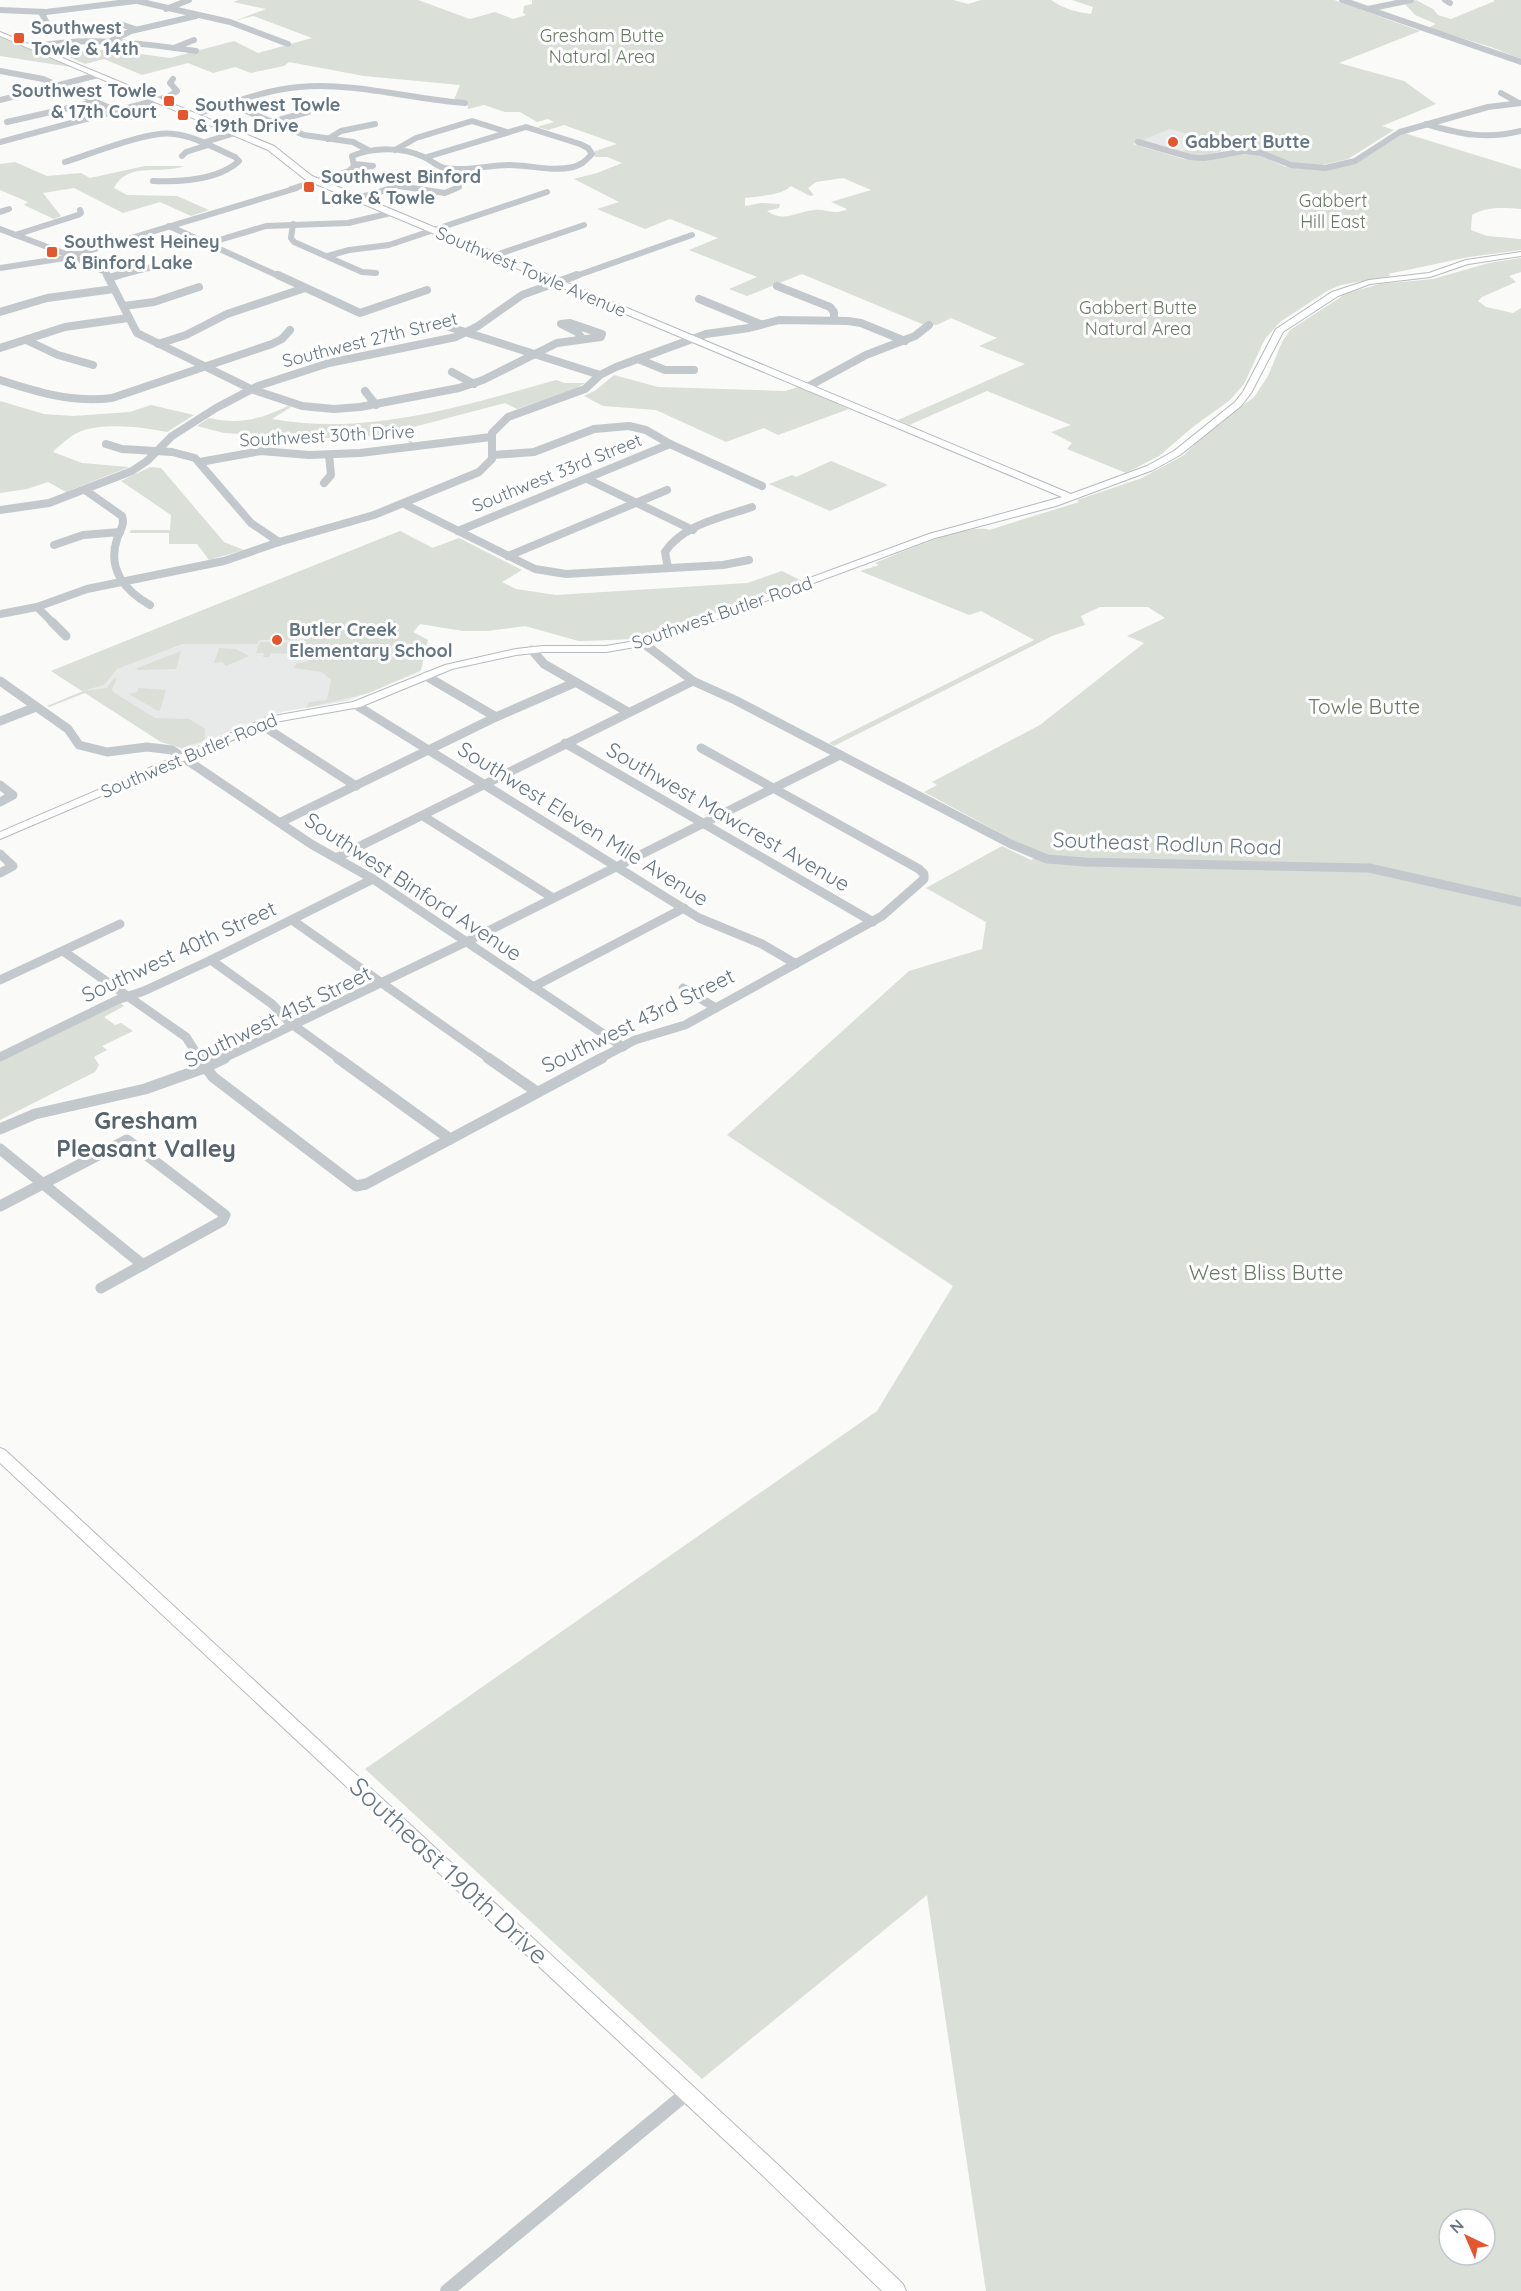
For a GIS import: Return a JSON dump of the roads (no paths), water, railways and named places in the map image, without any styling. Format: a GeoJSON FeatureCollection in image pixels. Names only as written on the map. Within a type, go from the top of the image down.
{"type":"FeatureCollection","features":[{"type":"Feature","properties":{"kind":"main road","name":"Southwest Towle Avenue"},"geometry":{"type":"LineString","coordinates":[[0,34],[279,153],[298,172],[317,181],[1070,497]]}},
{"type":"Feature","properties":{"kind":"main road","name":"Southwest Butler Road"},"geometry":{"type":"LineString","coordinates":[[0,836],[281,717],[356,705],[461,664],[532,650],[606,649],[644,643],[948,530],[1044,506],[1128,478],[1177,453],[1243,398],[1279,331],[1335,294],[1369,282],[1430,275],[1466,262],[1521,254]]}},
{"type":"Feature","properties":{"kind":"main road","name":"Southeast 190th Drive"},"geometry":{"type":"LineString","coordinates":[[0,1454],[897,2291]]}},
{"type":"Feature","properties":{"kind":"street"},"geometry":{"type":"LineString","coordinates":[[0,10],[18,13],[41,12],[113,6],[134,0],[234,24],[288,44]]}},
{"type":"Feature","properties":{"kind":"street"},"geometry":{"type":"LineString","coordinates":[[166,9],[189,0]]}},
{"type":"Feature","properties":{"kind":"street"},"geometry":{"type":"LineString","coordinates":[[1342,0],[1521,62]]}},
{"type":"Feature","properties":{"kind":"street"},"geometry":{"type":"LineString","coordinates":[[1368,9],[1411,0]]}},
{"type":"Feature","properties":{"kind":"street"},"geometry":{"type":"LineString","coordinates":[[41,12],[48,25],[55,27]]}},
{"type":"Feature","properties":{"kind":"street"},"geometry":{"type":"LineString","coordinates":[[111,41],[135,29],[183,21],[199,15]]}},
{"type":"Feature","properties":{"kind":"street"},"geometry":{"type":"LineString","coordinates":[[117,23],[135,29]]}},
{"type":"Feature","properties":{"kind":"street"},"geometry":{"type":"LineString","coordinates":[[33,47],[74,40],[111,41],[196,51]]}},
{"type":"Feature","properties":{"kind":"street"},"geometry":{"type":"LineString","coordinates":[[174,48],[194,40]]}},
{"type":"Feature","properties":{"kind":"street"},"geometry":{"type":"LineString","coordinates":[[0,70],[38,77],[130,117]]}},
{"type":"Feature","properties":{"kind":"street"},"geometry":{"type":"LineString","coordinates":[[0,100],[98,75]]}},
{"type":"Feature","properties":{"kind":"street"},"geometry":{"type":"LineString","coordinates":[[0,142],[157,100],[177,91],[170,83],[173,79]]}},
{"type":"Feature","properties":{"kind":"street"},"geometry":{"type":"LineString","coordinates":[[192,115],[284,89],[313,86],[427,101],[465,103]]}},
{"type":"Feature","properties":{"kind":"street"},"geometry":{"type":"LineString","coordinates":[[1501,93],[1520,103]]}},
{"type":"Feature","properties":{"kind":"street"},"geometry":{"type":"LineString","coordinates":[[7,122],[95,102]]}},
{"type":"Feature","properties":{"kind":"street"},"geometry":{"type":"LineString","coordinates":[[1138,142],[1190,157],[1204,158],[1245,151],[1261,153],[1291,165],[1325,168],[1355,161],[1400,132],[1488,107],[1520,103]]}},
{"type":"Feature","properties":{"kind":"street"},"geometry":{"type":"LineString","coordinates":[[229,104],[304,135],[353,142],[367,150]]}},
{"type":"Feature","properties":{"kind":"street"},"geometry":{"type":"LineString","coordinates":[[271,122],[308,112]]}},
{"type":"Feature","properties":{"kind":"street"},"geometry":{"type":"LineString","coordinates":[[395,150],[416,138],[472,121],[507,132]]}},
{"type":"Feature","properties":{"kind":"street"},"geometry":{"type":"LineString","coordinates":[[328,139],[341,131],[375,123]]}},
{"type":"Feature","properties":{"kind":"street"},"geometry":{"type":"LineString","coordinates":[[1426,124],[1483,139],[1497,138],[1521,131]]}},
{"type":"Feature","properties":{"kind":"street"},"geometry":{"type":"LineString","coordinates":[[0,268],[37,264],[65,256],[77,256],[317,181],[354,166],[352,156],[367,150],[395,150],[426,157],[444,152],[456,153],[459,151],[457,148],[526,127],[543,130],[585,146],[592,154],[586,162],[567,168],[546,170],[522,166],[511,169],[501,166],[447,169],[436,166],[426,157]]}},
{"type":"Feature","properties":{"kind":"street"},"geometry":{"type":"LineString","coordinates":[[49,129],[62,135]]}},
{"type":"Feature","properties":{"kind":"street"},"geometry":{"type":"LineString","coordinates":[[65,162],[153,135],[171,133],[205,144],[239,161],[231,168],[190,180],[153,181]]}},
{"type":"Feature","properties":{"kind":"street"},"geometry":{"type":"LineString","coordinates":[[182,156],[186,152],[235,133]]}},
{"type":"Feature","properties":{"kind":"street"},"geometry":{"type":"LineString","coordinates":[[358,198],[397,186],[412,187],[432,193],[452,191],[459,187]]}},
{"type":"Feature","properties":{"kind":"street"},"geometry":{"type":"LineString","coordinates":[[328,256],[349,250],[389,245],[547,192]]}},
{"type":"Feature","properties":{"kind":"street"},"geometry":{"type":"LineString","coordinates":[[0,212],[9,209]]}},
{"type":"Feature","properties":{"kind":"street"},"geometry":{"type":"LineString","coordinates":[[15,235],[78,215],[81,213],[80,210]]}},
{"type":"Feature","properties":{"kind":"street"},"geometry":{"type":"LineString","coordinates":[[206,244],[259,227],[356,222],[391,213]]}},
{"type":"Feature","properties":{"kind":"street"},"geometry":{"type":"LineString","coordinates":[[293,224],[292,240],[362,272],[376,273]]}},
{"type":"Feature","properties":{"kind":"street"},"geometry":{"type":"LineString","coordinates":[[493,256],[585,225]]}},
{"type":"Feature","properties":{"kind":"street"},"geometry":{"type":"LineString","coordinates":[[169,226],[360,313],[427,290]]}},
{"type":"Feature","properties":{"kind":"street"},"geometry":{"type":"LineString","coordinates":[[0,229],[65,256]]}},
{"type":"Feature","properties":{"kind":"street","name":"Southwest 27th Street"},"geometry":{"type":"LineString","coordinates":[[0,510],[39,506],[132,471],[157,452],[172,436],[251,389],[329,363],[442,341],[467,332],[514,298],[692,235]]}},
{"type":"Feature","properties":{"kind":"street"},"geometry":{"type":"LineString","coordinates":[[77,256],[99,268],[109,278],[137,333],[251,389],[282,401],[310,407],[343,409],[376,405],[474,384],[557,343],[601,337],[602,334],[570,322],[561,324],[577,332],[582,338]]}},
{"type":"Feature","properties":{"kind":"street"},"geometry":{"type":"LineString","coordinates":[[109,278],[152,267]]}},
{"type":"Feature","properties":{"kind":"street"},"geometry":{"type":"LineString","coordinates":[[777,286],[830,307],[834,312],[834,320]]}},
{"type":"Feature","properties":{"kind":"street"},"geometry":{"type":"LineString","coordinates":[[124,306],[160,300],[199,287]]}},
{"type":"Feature","properties":{"kind":"street"},"geometry":{"type":"LineString","coordinates":[[158,344],[186,335],[227,314],[304,288]]}},
{"type":"Feature","properties":{"kind":"street"},"geometry":{"type":"LineString","coordinates":[[0,312],[47,298],[114,289]]}},
{"type":"Feature","properties":{"kind":"street"},"geometry":{"type":"LineString","coordinates":[[38,291],[47,298]]}},
{"type":"Feature","properties":{"kind":"street"},"geometry":{"type":"LineString","coordinates":[[699,299],[760,324]]}},
{"type":"Feature","properties":{"kind":"street"},"geometry":{"type":"LineString","coordinates":[[0,348],[72,326],[128,318]]}},
{"type":"Feature","properties":{"kind":"street"},"geometry":{"type":"LineString","coordinates":[[0,614],[36,607],[87,589],[224,561],[279,542],[366,518],[404,504],[479,472],[492,459],[493,429],[508,417],[585,389],[600,375],[692,339],[786,319],[861,323],[905,340]]}},
{"type":"Feature","properties":{"kind":"street"},"geometry":{"type":"LineString","coordinates":[[440,324],[600,375]]}},
{"type":"Feature","properties":{"kind":"street"},"geometry":{"type":"LineString","coordinates":[[807,387],[867,354],[924,331],[929,325]]}},
{"type":"Feature","properties":{"kind":"street"},"geometry":{"type":"LineString","coordinates":[[0,380],[68,400],[105,399],[129,393],[272,344],[282,339],[290,330]]}},
{"type":"Feature","properties":{"kind":"street"},"geometry":{"type":"LineString","coordinates":[[26,340],[58,355],[93,365]]}},
{"type":"Feature","properties":{"kind":"street"},"geometry":{"type":"LineString","coordinates":[[638,359],[665,370],[679,372],[694,370]]}},
{"type":"Feature","properties":{"kind":"street"},"geometry":{"type":"LineString","coordinates":[[452,372],[474,384]]}},
{"type":"Feature","properties":{"kind":"street"},"geometry":{"type":"LineString","coordinates":[[365,391],[376,405]]}},
{"type":"Feature","properties":{"kind":"street"},"geometry":{"type":"LineString","coordinates":[[493,455],[534,452],[608,426],[636,427],[762,486]]}},
{"type":"Feature","properties":{"kind":"street","name":"Southwest 30th Drive"},"geometry":{"type":"LineString","coordinates":[[200,462],[261,451],[329,455],[405,449],[491,437]]}},
{"type":"Feature","properties":{"kind":"street"},"geometry":{"type":"LineString","coordinates":[[106,444],[122,449],[182,453],[200,462],[251,523],[279,542]]}},
{"type":"Feature","properties":{"kind":"street","name":"Southwest 33rd Street"},"geometry":{"type":"LineString","coordinates":[[458,531],[670,444]]}},
{"type":"Feature","properties":{"kind":"street"},"geometry":{"type":"LineString","coordinates":[[324,483],[331,475],[329,455]]}},
{"type":"Feature","properties":{"kind":"street"},"geometry":{"type":"LineString","coordinates":[[587,479],[693,530]]}},
{"type":"Feature","properties":{"kind":"street"},"geometry":{"type":"LineString","coordinates":[[85,490],[122,516],[124,525],[112,555],[113,565],[130,594],[150,605]]}},
{"type":"Feature","properties":{"kind":"street"},"geometry":{"type":"LineString","coordinates":[[508,556],[667,490]]}},
{"type":"Feature","properties":{"kind":"street"},"geometry":{"type":"LineString","coordinates":[[404,504],[535,569],[555,573],[723,565],[748,560]]}},
{"type":"Feature","properties":{"kind":"street"},"geometry":{"type":"LineString","coordinates":[[668,568],[665,552],[673,540],[752,507]]}},
{"type":"Feature","properties":{"kind":"street"},"geometry":{"type":"LineString","coordinates":[[54,545],[82,535],[120,532]]}},
{"type":"Feature","properties":{"kind":"street"},"geometry":{"type":"LineString","coordinates":[[36,607],[66,636]]}},
{"type":"Feature","properties":{"kind":"street","name":"Southeast Rodlun Road"},"geometry":{"type":"LineString","coordinates":[[644,643],[693,681],[1011,844],[1047,859],[1108,863],[1370,868],[1521,902]]}},
{"type":"Feature","properties":{"kind":"street"},"geometry":{"type":"LineString","coordinates":[[532,650],[544,664],[628,712]]}},
{"type":"Feature","properties":{"kind":"street"},"geometry":{"type":"LineString","coordinates":[[426,676],[496,717]]}},
{"type":"Feature","properties":{"kind":"street","name":"Southwest Binford Avenue"},"geometry":{"type":"LineString","coordinates":[[0,681],[11,691],[68,729],[79,746],[107,752],[162,747],[183,757],[320,849],[338,857],[373,879],[463,944],[533,987],[622,1047]]}},
{"type":"Feature","properties":{"kind":"street"},"geometry":{"type":"LineString","coordinates":[[338,857],[693,681]]}},
{"type":"Feature","properties":{"kind":"street"},"geometry":{"type":"LineString","coordinates":[[280,822],[496,717],[574,683]]}},
{"type":"Feature","properties":{"kind":"street","name":"Southwest Eleven Mile Avenue"},"geometry":{"type":"LineString","coordinates":[[356,705],[714,926],[762,944],[795,964]]}},
{"type":"Feature","properties":{"kind":"street"},"geometry":{"type":"LineString","coordinates":[[0,721],[36,707]]}},
{"type":"Feature","properties":{"kind":"street"},"geometry":{"type":"LineString","coordinates":[[260,724],[356,786]]}},
{"type":"Feature","properties":{"kind":"street","name":"Southwest Mawcrest Avenue"},"geometry":{"type":"LineString","coordinates":[[565,743],[873,922]]}},
{"type":"Feature","properties":{"kind":"street"},"geometry":{"type":"LineString","coordinates":[[700,748],[774,788]]}},
{"type":"Feature","properties":{"kind":"street","name":"Southwest 41st Street"},"geometry":{"type":"LineString","coordinates":[[0,1135],[45,1118],[136,1098],[207,1071],[459,950],[463,944],[840,755]]}},
{"type":"Feature","properties":{"kind":"street"},"geometry":{"type":"LineString","coordinates":[[0,785],[13,795],[0,802]]}},
{"type":"Feature","properties":{"kind":"street","name":"Southwest 43rd Street"},"geometry":{"type":"LineString","coordinates":[[207,1071],[356,1186],[372,1181],[635,1040],[685,1025],[888,913],[923,880],[925,875],[919,869],[774,788]]}},
{"type":"Feature","properties":{"kind":"street"},"geometry":{"type":"LineString","coordinates":[[423,816],[553,898]]}},
{"type":"Feature","properties":{"kind":"street"},"geometry":{"type":"LineString","coordinates":[[0,854],[13,866],[0,873]]}},
{"type":"Feature","properties":{"kind":"street","name":"Southwest 40th Street"},"geometry":{"type":"LineString","coordinates":[[0,1057],[117,1000],[129,997],[211,960],[373,879]]}},
{"type":"Feature","properties":{"kind":"street"},"geometry":{"type":"LineString","coordinates":[[533,987],[684,908]]}},
{"type":"Feature","properties":{"kind":"street"},"geometry":{"type":"LineString","coordinates":[[292,920],[537,1092]]}},
{"type":"Feature","properties":{"kind":"street"},"geometry":{"type":"LineString","coordinates":[[0,980],[120,924]]}},
{"type":"Feature","properties":{"kind":"street"},"geometry":{"type":"LineString","coordinates":[[63,951],[186,1037],[195,1048],[207,1071]]}},
{"type":"Feature","properties":{"kind":"street"},"geometry":{"type":"LineString","coordinates":[[211,960],[450,1139]]}},
{"type":"Feature","properties":{"kind":"street"},"geometry":{"type":"LineString","coordinates":[[683,988],[716,1008]]}},
{"type":"Feature","properties":{"kind":"street","name":"Southwest 41st Street"},"geometry":{"type":"LineString","coordinates":[[0,1129],[35,1114],[145,1089],[207,1071]]}},
{"type":"Feature","properties":{"kind":"street"},"geometry":{"type":"LineString","coordinates":[[0,1206],[127,1140],[226,1217],[101,1288]]}},
{"type":"Feature","properties":{"kind":"street"},"geometry":{"type":"LineString","coordinates":[[0,1149],[143,1264]]}},
{"type":"Feature","properties":{"kind":"street"},"geometry":{"type":"LineString","coordinates":[[447,2291],[687,2093]]}},
{"type":"Feature","properties":{"kind":"place","name":"Southwest Towle & 14th"},"geometry":{"type":"Point","coordinates":[19,38]}},
{"type":"Feature","properties":{"kind":"place","name":"Southwest Towle & 17th Court"},"geometry":{"type":"Point","coordinates":[169,101]}},
{"type":"Feature","properties":{"kind":"place","name":"Southwest Towle & 19th Drive"},"geometry":{"type":"Point","coordinates":[183,115]}},
{"type":"Feature","properties":{"kind":"place","name":"Gabbert Butte"},"geometry":{"type":"Point","coordinates":[1173,142]}},
{"type":"Feature","properties":{"kind":"place","name":"Southwest Binford Lake & Towle"},"geometry":{"type":"Point","coordinates":[309,187]}},
{"type":"Feature","properties":{"kind":"place","name":"Southwest Heiney & Binford Lake"},"geometry":{"type":"Point","coordinates":[52,252]}},
{"type":"Feature","properties":{"kind":"place","name":"Butler Creek Elementary School"},"geometry":{"type":"Point","coordinates":[277,640]}},
{"type":"Feature","properties":{"kind":"district","name":"Gresham Pleasant Valley"},"geometry":{"type":"Point","coordinates":[146,1135]}},
{"type":"Feature","properties":{"kind":"park label","name":"Gresham Butte Natural Area"},"geometry":{"type":"Point","coordinates":[602,46]}},
{"type":"Feature","properties":{"kind":"park label","name":"Gabbert Hill East"},"geometry":{"type":"Point","coordinates":[1333,211]}},
{"type":"Feature","properties":{"kind":"park label","name":"Gabbert Butte Natural Area"},"geometry":{"type":"Point","coordinates":[1138,318]}},
{"type":"Feature","properties":{"kind":"park label","name":"Towle Butte"},"geometry":{"type":"Point","coordinates":[1364,707]}},
{"type":"Feature","properties":{"kind":"park label","name":"West Bliss Butte"},"geometry":{"type":"Point","coordinates":[1266,1273]}}]}
